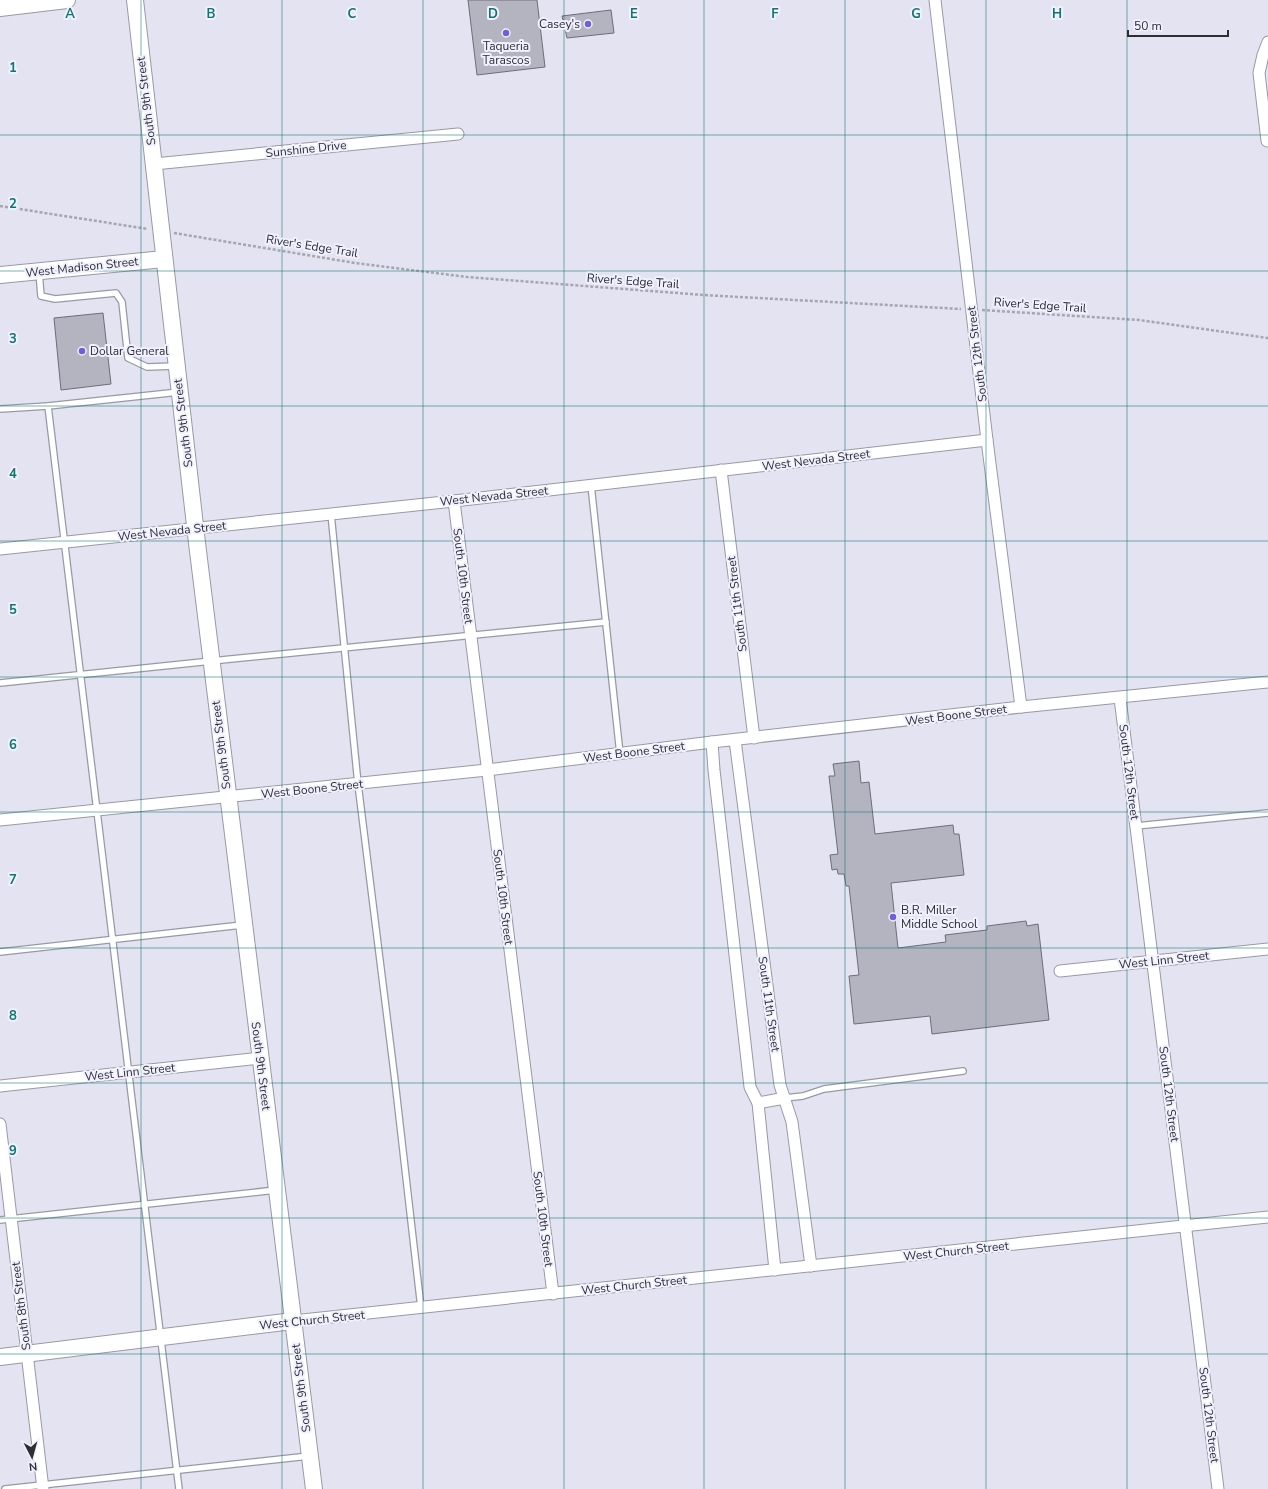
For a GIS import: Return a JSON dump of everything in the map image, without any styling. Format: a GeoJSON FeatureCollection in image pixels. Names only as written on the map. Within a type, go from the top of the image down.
{"type":"FeatureCollection","features":[{"type":"Feature","properties":{"kind":"main road"},"geometry":{"type":"LineString","coordinates":[[0,8],[67,0]]}},
{"type":"Feature","properties":{"kind":"main road","name":"South 9th Street"},"geometry":{"type":"LineString","coordinates":[[134,0],[195,529],[314,1489]]}},
{"type":"Feature","properties":{"kind":"main road","name":"West Madison Street"},"geometry":{"type":"LineString","coordinates":[[0,275],[164,259]]}},
{"type":"Feature","properties":{"kind":"main road","name":"West Church Street"},"geometry":{"type":"LineString","coordinates":[[0,1357],[293,1321]]}},
{"type":"Feature","properties":{"kind":"street","name":"South 12th Street"},"geometry":{"type":"LineString","coordinates":[[935,0],[987,440],[1021,707]]}},
{"type":"Feature","properties":{"kind":"street"},"geometry":{"type":"LineString","coordinates":[[1267,141],[1259,73],[1268,42]]}},
{"type":"Feature","properties":{"kind":"street","name":"Sunshine Drive"},"geometry":{"type":"LineString","coordinates":[[154,164],[458,134]]}},
{"type":"Feature","properties":{"kind":"street","name":"West Nevada Street"},"geometry":{"type":"LineString","coordinates":[[0,549],[454,501],[987,440]]}},
{"type":"Feature","properties":{"kind":"street","name":"South 11th Street"},"geometry":{"type":"LineString","coordinates":[[721,470],[754,738]]}},
{"type":"Feature","properties":{"kind":"street","name":"South 10th Street"},"geometry":{"type":"LineString","coordinates":[[454,501],[553,1294]]}},
{"type":"Feature","properties":{"kind":"street","name":"West Boone Street"},"geometry":{"type":"LineString","coordinates":[[0,820],[228,798],[487,770],[712,742],[1021,707],[1268,682]]}},
{"type":"Feature","properties":{"kind":"street","name":"South 12th Street"},"geometry":{"type":"LineString","coordinates":[[1120,698],[1218,1489]]}},
{"type":"Feature","properties":{"kind":"street","name":"South 11th Street"},"geometry":{"type":"LineString","coordinates":[[735,740],[780,1085],[792,1122],[812,1266]]}},
{"type":"Feature","properties":{"kind":"street"},"geometry":{"type":"LineString","coordinates":[[712,742],[750,1087],[758,1103],[775,1270]]}},
{"type":"Feature","properties":{"kind":"street","name":"West Linn Street"},"geometry":{"type":"LineString","coordinates":[[1060,971],[1268,949]]}},
{"type":"Feature","properties":{"kind":"street","name":"West Linn Street"},"geometry":{"type":"LineString","coordinates":[[0,1086],[260,1058]]}},
{"type":"Feature","properties":{"kind":"street"},"geometry":{"type":"LineString","coordinates":[[758,1103],[785,1098]]}},
{"type":"Feature","properties":{"kind":"street","name":"South 8th Street"},"geometry":{"type":"LineString","coordinates":[[0,1124],[6,1219],[27,1354],[43,1487]]}},
{"type":"Feature","properties":{"kind":"street","name":"West Church Street"},"geometry":{"type":"LineString","coordinates":[[293,1321],[1268,1218]]}},
{"type":"Feature","properties":{"kind":"lane"},"geometry":{"type":"LineString","coordinates":[[38,271],[41,296],[55,300],[116,293],[122,302],[128,358],[147,367],[176,366]]}},
{"type":"Feature","properties":{"kind":"lane"},"geometry":{"type":"LineString","coordinates":[[0,409],[48,406],[179,392]]}},
{"type":"Feature","properties":{"kind":"lane"},"geometry":{"type":"LineString","coordinates":[[48,406],[179,1489]]}},
{"type":"Feature","properties":{"kind":"lane"},"geometry":{"type":"LineString","coordinates":[[592,485],[620,754]]}},
{"type":"Feature","properties":{"kind":"lane"},"geometry":{"type":"LineString","coordinates":[[331,514],[358,784],[395,1081],[421,1308]]}},
{"type":"Feature","properties":{"kind":"lane"},"geometry":{"type":"LineString","coordinates":[[0,683],[470,634],[606,622]]}},
{"type":"Feature","properties":{"kind":"lane"},"geometry":{"type":"LineString","coordinates":[[1136,826],[1268,813]]}},
{"type":"Feature","properties":{"kind":"lane"},"geometry":{"type":"LineString","coordinates":[[0,952],[244,924]]}},
{"type":"Feature","properties":{"kind":"lane"},"geometry":{"type":"LineString","coordinates":[[785,1098],[803,1096],[824,1089],[964,1072]]}},
{"type":"Feature","properties":{"kind":"lane"},"geometry":{"type":"LineString","coordinates":[[6,1219],[277,1190]]}},
{"type":"Feature","properties":{"kind":"lane"},"geometry":{"type":"LineString","coordinates":[[5,1489],[43,1487],[177,1470],[310,1456]]}},
{"type":"Feature","properties":{"kind":"path","name":"River's Edge Trail"},"geometry":{"type":"LineString","coordinates":[[0,206],[355,263],[467,277],[703,295],[972,309],[1139,320],[1268,338]]}},
{"type":"Feature","properties":{"kind":"building","name":"Taqueria Tarascos"},"geometry":{"type":"Polygon","coordinates":[[[468,0],[537,0],[545,67],[477,75],[468,0]]]}},
{"type":"Feature","properties":{"kind":"building","name":"Casey's"},"geometry":{"type":"Polygon","coordinates":[[[611,10],[614,33],[567,38],[562,16],[611,10]]]}},
{"type":"Feature","properties":{"kind":"building","name":"Dollar General"},"geometry":{"type":"Polygon","coordinates":[[[103,313],[111,384],[61,390],[54,318],[103,313]]]}},
{"type":"Feature","properties":{"kind":"building"},"geometry":{"type":"Polygon","coordinates":[[[859,761],[861,783],[869,782],[875,834],[953,825],[954,834],[959,834],[964,875],[891,883],[898,948],[946,942],[945,935],[987,930],[987,926],[1026,921],[1027,926],[1038,924],[1049,1020],[932,1034],[930,1016],[854,1024],[849,976],[859,975],[849,886],[846,886],[844,874],[838,874],[837,869],[832,870],[830,855],[838,854],[829,776],[835,776],[833,764],[859,761]]]}},
{"type":"Feature","properties":{"kind":"place","name":"Casey's"},"geometry":{"type":"Point","coordinates":[588,24]}},
{"type":"Feature","properties":{"kind":"place","name":"Taqueria Tarascos"},"geometry":{"type":"Point","coordinates":[506,33]}},
{"type":"Feature","properties":{"kind":"place","name":"Dollar General"},"geometry":{"type":"Point","coordinates":[82,351]}},
{"type":"Feature","properties":{"kind":"place","name":"B.R. Miller Middle School"},"geometry":{"type":"Point","coordinates":[893,917]}}]}
